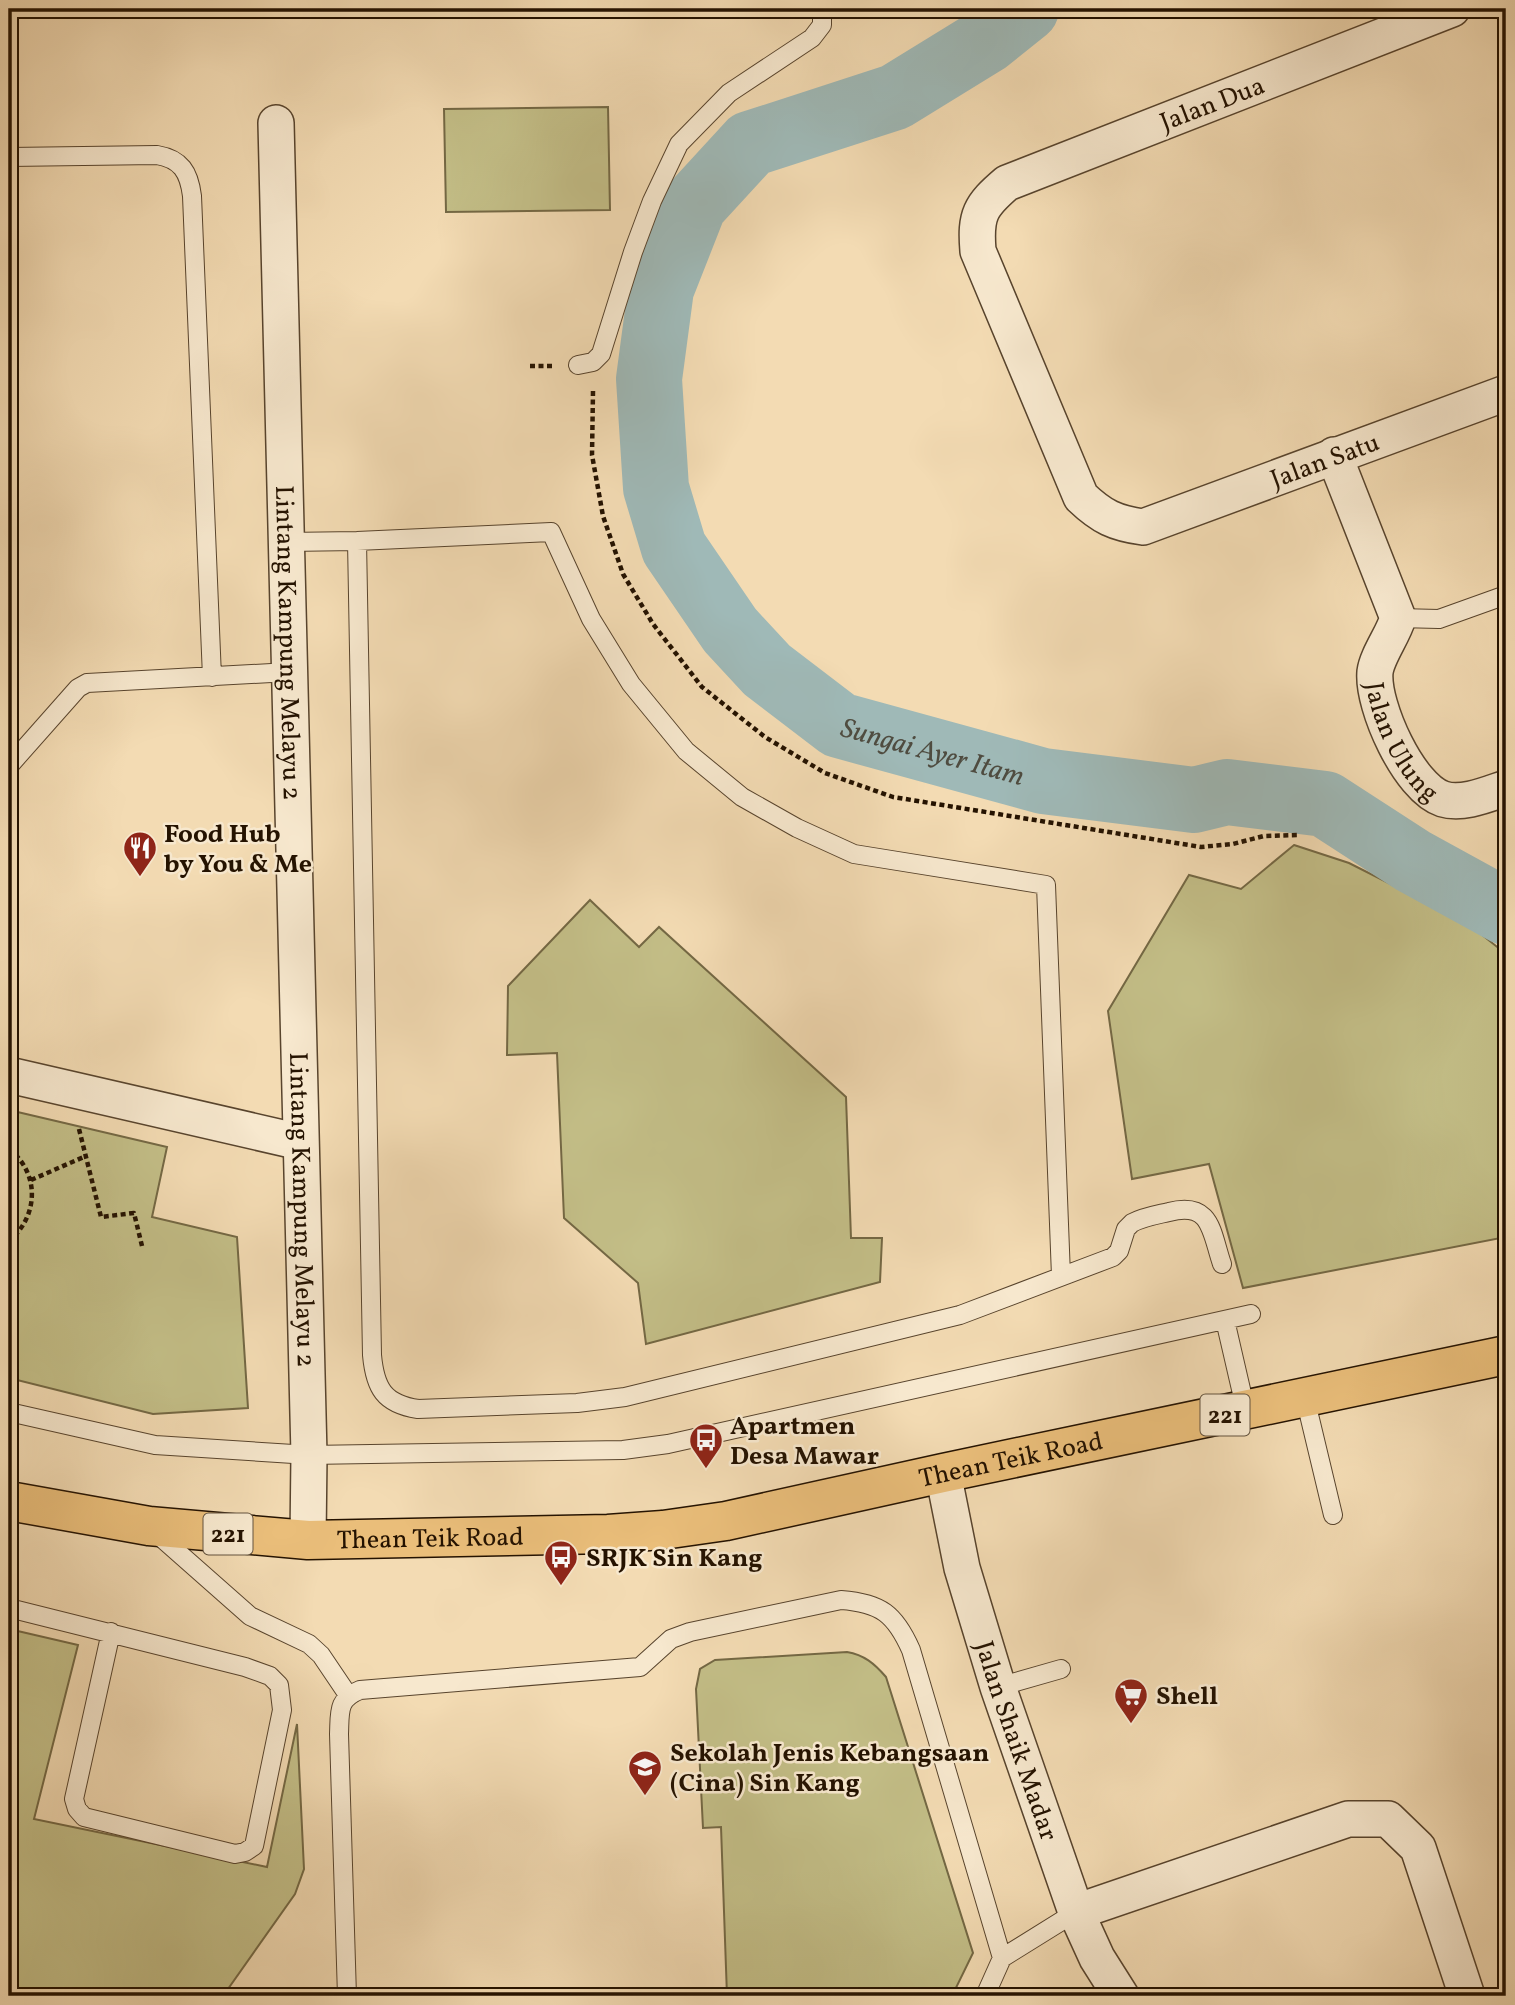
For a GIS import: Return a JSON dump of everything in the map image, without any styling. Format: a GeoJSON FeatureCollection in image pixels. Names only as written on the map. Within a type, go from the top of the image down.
{"type":"FeatureCollection","features":[{"type":"Feature","properties":{"kind":"main road","name":"Thean Teik Road"},"geometry":{"type":"LineString","coordinates":[[9,1501],[149,1526],[308,1539],[608,1534],[663,1530],[726,1521],[1506,1355]]}},
{"type":"Feature","properties":{"kind":"street","name":"Jalan Dua"},"geometry":{"type":"LineString","coordinates":[[1143,527],[1101,516],[1082,497],[978,251],[976,230],[980,209],[1007,183],[1452,9]]}},
{"type":"Feature","properties":{"kind":"street","name":"Lintang Kampung Melayu 2"},"geometry":{"type":"LineString","coordinates":[[276,123],[309,1455],[308,1539]]}},
{"type":"Feature","properties":{"kind":"street","name":"Jalan Satu"},"geometry":{"type":"LineString","coordinates":[[1143,527],[1506,393]]}},
{"type":"Feature","properties":{"kind":"street"},"geometry":{"type":"LineString","coordinates":[[1334,456],[1398,618]]}},
{"type":"Feature","properties":{"kind":"street","name":"Jalan Ulung"},"geometry":{"type":"LineString","coordinates":[[1398,618],[1393,635],[1383,649],[1375,671],[1380,704],[1405,765],[1421,785],[1444,799],[1469,800],[1506,788]]}},
{"type":"Feature","properties":{"kind":"street"},"geometry":{"type":"LineString","coordinates":[[9,1075],[300,1142]]}},
{"type":"Feature","properties":{"kind":"street","name":"Jalan Shaik Madar"},"geometry":{"type":"LineString","coordinates":[[943,1473],[962,1568],[998,1688],[1076,1912],[1097,1958],[1121,1996]]}},
{"type":"Feature","properties":{"kind":"street"},"geometry":{"type":"LineString","coordinates":[[1076,1912],[1348,1819],[1388,1819],[1418,1848],[1467,1996]]}},
{"type":"Feature","properties":{"kind":"lane"},"geometry":{"type":"LineString","coordinates":[[586,363],[601,354],[633,252],[652,201],[679,144],[729,93],[811,38],[822,26],[822,9]]}},
{"type":"Feature","properties":{"kind":"lane"},"geometry":{"type":"LineString","coordinates":[[9,157],[157,155],[180,163],[187,173],[192,209],[212,677]]}},
{"type":"Feature","properties":{"kind":"lane"},"geometry":{"type":"LineString","coordinates":[[286,542],[551,533],[591,619],[631,684],[686,751],[742,797],[797,828],[854,854],[1046,885],[1061,1276]]}},
{"type":"Feature","properties":{"kind":"lane"},"geometry":{"type":"LineString","coordinates":[[357,541],[372,1355],[377,1385],[388,1398],[402,1407],[418,1409],[578,1403],[625,1397],[960,1315],[1113,1257],[1119,1251],[1126,1229],[1132,1223],[1182,1209],[1193,1209],[1202,1214],[1208,1223],[1222,1264]]}},
{"type":"Feature","properties":{"kind":"lane"},"geometry":{"type":"LineString","coordinates":[[1398,618],[1439,620],[1506,595]]}},
{"type":"Feature","properties":{"kind":"lane"},"geometry":{"type":"LineString","coordinates":[[9,766],[78,688],[87,683],[289,672]]}},
{"type":"Feature","properties":{"kind":"lane"},"geometry":{"type":"LineString","coordinates":[[9,1412],[155,1445],[309,1455],[623,1450],[668,1444],[1251,1314]]}},
{"type":"Feature","properties":{"kind":"lane"},"geometry":{"type":"LineString","coordinates":[[1225,1320],[1246,1411]]}},
{"type":"Feature","properties":{"kind":"lane"},"geometry":{"type":"LineString","coordinates":[[1305,1398],[1333,1515]]}},
{"type":"Feature","properties":{"kind":"lane"},"geometry":{"type":"LineString","coordinates":[[149,1526],[250,1616],[309,1644],[321,1656],[348,1695]]}},
{"type":"Feature","properties":{"kind":"lane"},"geometry":{"type":"LineString","coordinates":[[346,1996],[339,1734],[341,1704],[348,1695],[360,1690],[640,1667],[671,1639],[690,1632],[841,1600],[863,1601],[887,1613],[902,1629],[911,1650],[1002,1958]]}},
{"type":"Feature","properties":{"kind":"lane"},"geometry":{"type":"LineString","coordinates":[[9,1608],[111,1632],[245,1667],[270,1676],[279,1685],[282,1710],[254,1846],[245,1852],[234,1854],[84,1817],[77,1809],[74,1799],[111,1632]]}},
{"type":"Feature","properties":{"kind":"lane"},"geometry":{"type":"LineString","coordinates":[[998,1688],[1061,1669]]}},
{"type":"Feature","properties":{"kind":"lane"},"geometry":{"type":"LineString","coordinates":[[985,1996],[1002,1958],[1076,1912]]}},
{"type":"Feature","properties":{"kind":"path"},"geometry":{"type":"LineString","coordinates":[[586,363],[592,455],[603,516],[623,573],[653,624],[702,687],[765,737],[825,773],[893,797],[1201,847],[1233,844],[1264,835],[1300,835]]}},
{"type":"Feature","properties":{"kind":"path"},"geometry":{"type":"LineString","coordinates":[[69,1088],[101,1217],[134,1213],[142,1246]]}},
{"type":"Feature","properties":{"kind":"path"},"geometry":{"type":"LineString","coordinates":[[9,1149],[24,1163],[33,1194],[27,1220],[9,1241]]}},
{"type":"Feature","properties":{"kind":"path"},"geometry":{"type":"LineString","coordinates":[[31,1180],[86,1156]]}},
{"type":"Feature","properties":{"kind":"shaded area"},"geometry":{"type":"Polygon","coordinates":[[[608,107],[610,210],[446,212],[444,109],[608,107]]]}},
{"type":"Feature","properties":{"kind":"shaded area"},"geometry":{"type":"Polygon","coordinates":[[[1294,845],[1349,863],[1466,922],[1506,954],[1506,1237],[1243,1288],[1209,1164],[1132,1179],[1108,1011],[1189,875],[1241,889],[1294,845]]]}},
{"type":"Feature","properties":{"kind":"shaded area"},"geometry":{"type":"Polygon","coordinates":[[[590,900],[639,947],[659,927],[846,1097],[851,1238],[882,1238],[880,1282],[646,1344],[638,1283],[564,1218],[557,1053],[507,1055],[508,986],[590,900]]]}},
{"type":"Feature","properties":{"kind":"shaded area"},"geometry":{"type":"Polygon","coordinates":[[[9,1110],[167,1147],[152,1217],[237,1237],[248,1408],[153,1414],[9,1378],[9,1110]]]}},
{"type":"Feature","properties":{"kind":"shaded area"},"geometry":{"type":"Polygon","coordinates":[[[9,1629],[78,1645],[34,1819],[267,1867],[297,1724],[304,1869],[295,1894],[223,1996],[9,1996],[9,1629]]]}},
{"type":"Feature","properties":{"kind":"shaded area"},"geometry":{"type":"Polygon","coordinates":[[[847,1652],[868,1660],[886,1677],[973,1953],[952,1996],[727,1996],[721,1827],[703,1828],[696,1689],[700,1669],[715,1660],[847,1652]]]}},
{"type":"Feature","properties":{"kind":"waterway","name":"Sungai Ayer Itam"},"geometry":{"type":"LineString","coordinates":[[1026,9],[986,41],[895,97],[750,144],[694,205],[661,289],[649,379],[656,488],[674,548],[730,630],[767,670],[839,725],[1043,781],[1194,800],[1227,792],[1325,804],[1413,861],[1506,912]]}},
{"type":"Feature","properties":{"kind":"place","name":"Food Hub by You & Me"},"geometry":{"type":"Point","coordinates":[140,878]}},
{"type":"Feature","properties":{"kind":"place","name":"Apartmen Desa Mawar"},"geometry":{"type":"Point","coordinates":[706,1470]}},
{"type":"Feature","properties":{"kind":"place","name":"SRJK Sin Kang"},"geometry":{"type":"Point","coordinates":[561,1587]}},
{"type":"Feature","properties":{"kind":"place","name":"Shell"},"geometry":{"type":"Point","coordinates":[1131,1725]}},
{"type":"Feature","properties":{"kind":"place","name":"Sekolah Jenis Kebangsaan (Cina) Sin Kang"},"geometry":{"type":"Point","coordinates":[645,1797]}}]}
